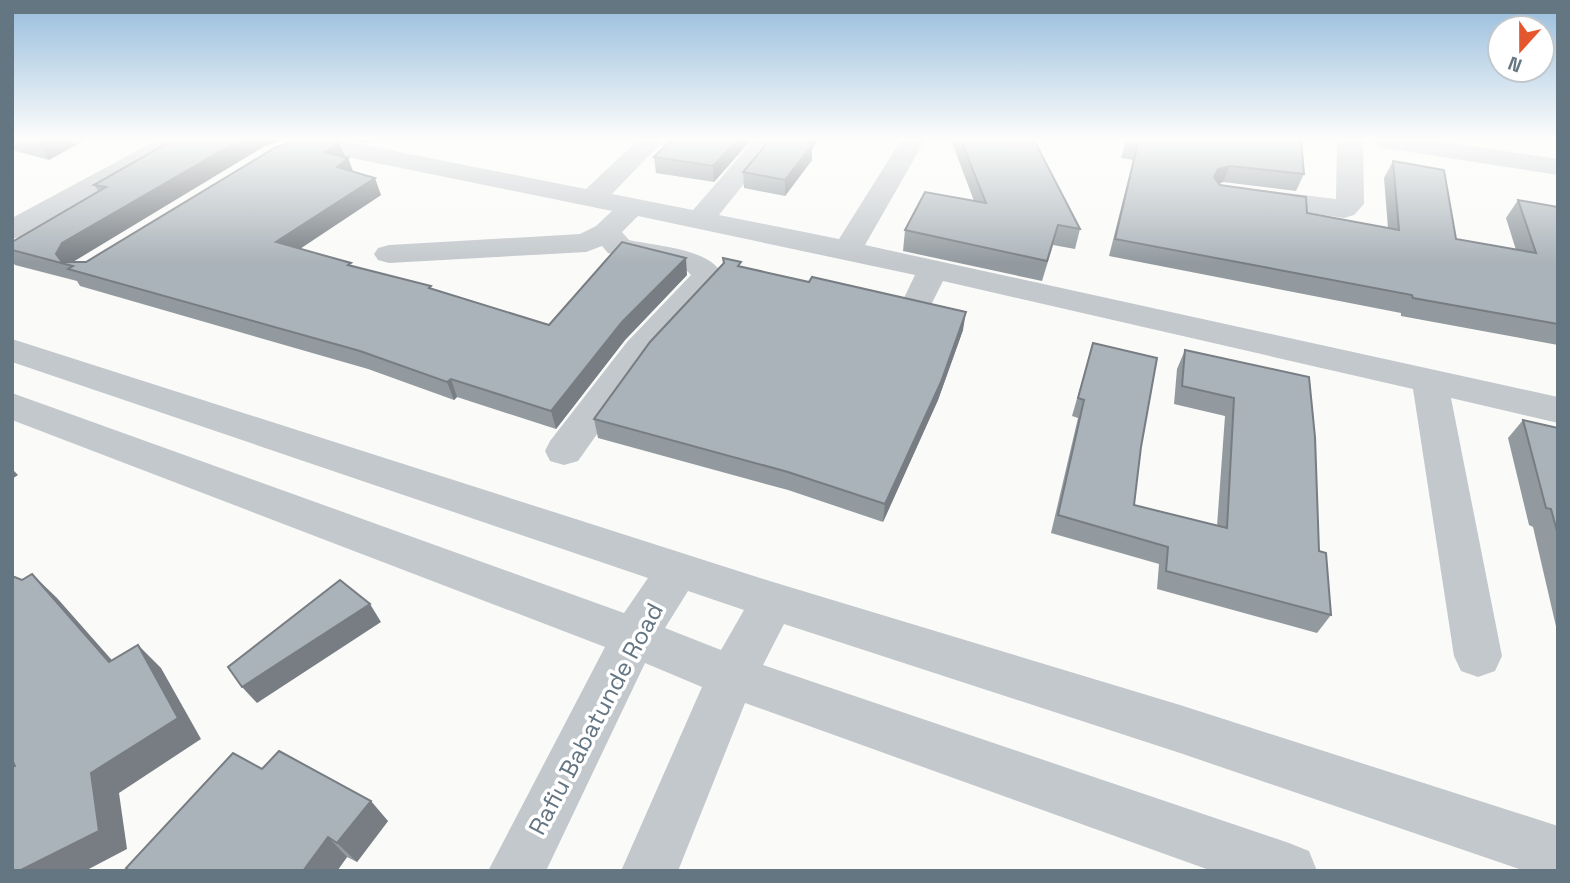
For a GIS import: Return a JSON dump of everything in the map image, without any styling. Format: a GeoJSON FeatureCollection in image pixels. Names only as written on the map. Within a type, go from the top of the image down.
{"type":"FeatureCollection","features":[{"type":"Feature","properties":{"kind":"street"},"geometry":{"type":"LineString","coordinates":[[12,202],[51,181]]}},
{"type":"Feature","properties":{"kind":"street"},"geometry":{"type":"LineString","coordinates":[[12,230],[99,181]]}},
{"type":"Feature","properties":{"kind":"street"},"geometry":{"type":"LineString","coordinates":[[506,181],[847,250],[1558,410]]}},
{"type":"Feature","properties":{"kind":"street"},"geometry":{"type":"LineString","coordinates":[[593,197],[609,181]]}},
{"type":"Feature","properties":{"kind":"street"},"geometry":{"type":"LineString","coordinates":[[701,219],[732,181]]}},
{"type":"Feature","properties":{"kind":"street"},"geometry":{"type":"LineString","coordinates":[[847,250],[888,181]]}},
{"type":"Feature","properties":{"kind":"street"},"geometry":{"type":"LineString","coordinates":[[1224,192],[1344,209],[1350,204],[1350,181]]}},
{"type":"Feature","properties":{"kind":"street"},"geometry":{"type":"LineString","coordinates":[[389,254],[563,247],[586,243],[606,232],[634,205]]}},
{"type":"Feature","properties":{"kind":"street"},"geometry":{"type":"LineString","coordinates":[[564,451],[639,350],[707,279],[706,272],[697,264],[619,247],[606,232]]}},
{"type":"Feature","properties":{"kind":"street"},"geometry":{"type":"LineString","coordinates":[[919,300],[933,269]]}},
{"type":"Feature","properties":{"kind":"street"},"geometry":{"type":"LineString","coordinates":[[12,350],[773,601],[1180,729],[1558,854]]}},
{"type":"Feature","properties":{"kind":"street"},"geometry":{"type":"LineString","coordinates":[[1430,383],[1478,656]]}},
{"type":"Feature","properties":{"kind":"street"},"geometry":{"type":"LineString","coordinates":[[12,406],[634,637],[731,677],[1166,825],[1289,871]]}},
{"type":"Feature","properties":{"kind":"street","name":"Rafiu Babatunde Road"},"geometry":{"type":"LineString","coordinates":[[516,871],[634,637],[679,568]]}},
{"type":"Feature","properties":{"kind":"street"},"geometry":{"type":"LineString","coordinates":[[649,871],[731,677],[773,601]]}},
{"type":"Feature","properties":{"kind":"building"},"geometry":{"type":"Polygon","coordinates":[[[101,181],[169,181],[62,243],[56,254],[62,262],[86,262],[219,181],[370,181],[276,242],[351,263],[348,265],[431,286],[429,288],[549,325],[622,242],[686,258],[622,322],[551,411],[451,379],[447,382],[360,351],[68,269],[73,266],[12,250],[12,242],[106,187],[94,185],[101,181]]]}},
{"type":"Feature","properties":{"kind":"building"},"geometry":{"type":"Polygon","coordinates":[[[977,181],[1055,181],[1080,229],[1058,225],[1047,261],[905,230],[925,192],[986,203],[977,181]]]}},
{"type":"Feature","properties":{"kind":"building"},"geometry":{"type":"Polygon","coordinates":[[[1129,181],[1217,181],[1220,185],[1306,197],[1307,213],[1399,230],[1395,181],[1446,181],[1456,239],[1536,253],[1518,200],[1558,207],[1558,324],[1413,298],[1412,295],[1115,239],[1129,181]]]}},
{"type":"Feature","properties":{"kind":"building"},"geometry":{"type":"Polygon","coordinates":[[[723,258],[741,262],[738,266],[809,282],[812,277],[966,312],[941,382],[885,504],[788,472],[594,419],[650,342],[724,263],[723,258]]]}},
{"type":"Feature","properties":{"kind":"building"},"geometry":{"type":"Polygon","coordinates":[[[1093,343],[1157,358],[1134,505],[1227,528],[1234,398],[1182,386],[1185,350],[1309,377],[1315,437],[1319,551],[1326,553],[1331,615],[1166,571],[1168,547],[1058,515],[1084,400],[1078,398],[1093,343]]]}},
{"type":"Feature","properties":{"kind":"building"},"geometry":{"type":"Polygon","coordinates":[[[1523,420],[1558,428],[1558,535],[1551,509],[1546,508],[1523,420]]]}},
{"type":"Feature","properties":{"kind":"building"},"geometry":{"type":"Polygon","coordinates":[[[32,574],[109,662],[138,645],[178,718],[91,773],[99,831],[19,871],[12,871],[12,767],[15,766],[12,760],[12,576],[22,580],[32,574]]]}},
{"type":"Feature","properties":{"kind":"building"},"geometry":{"type":"Polygon","coordinates":[[[340,580],[370,604],[242,687],[228,667],[340,580]]]}},
{"type":"Feature","properties":{"kind":"building"},"geometry":{"type":"Polygon","coordinates":[[[279,751],[371,801],[337,843],[328,837],[303,871],[130,871],[126,868],[233,753],[262,769],[279,751]]]}}]}
